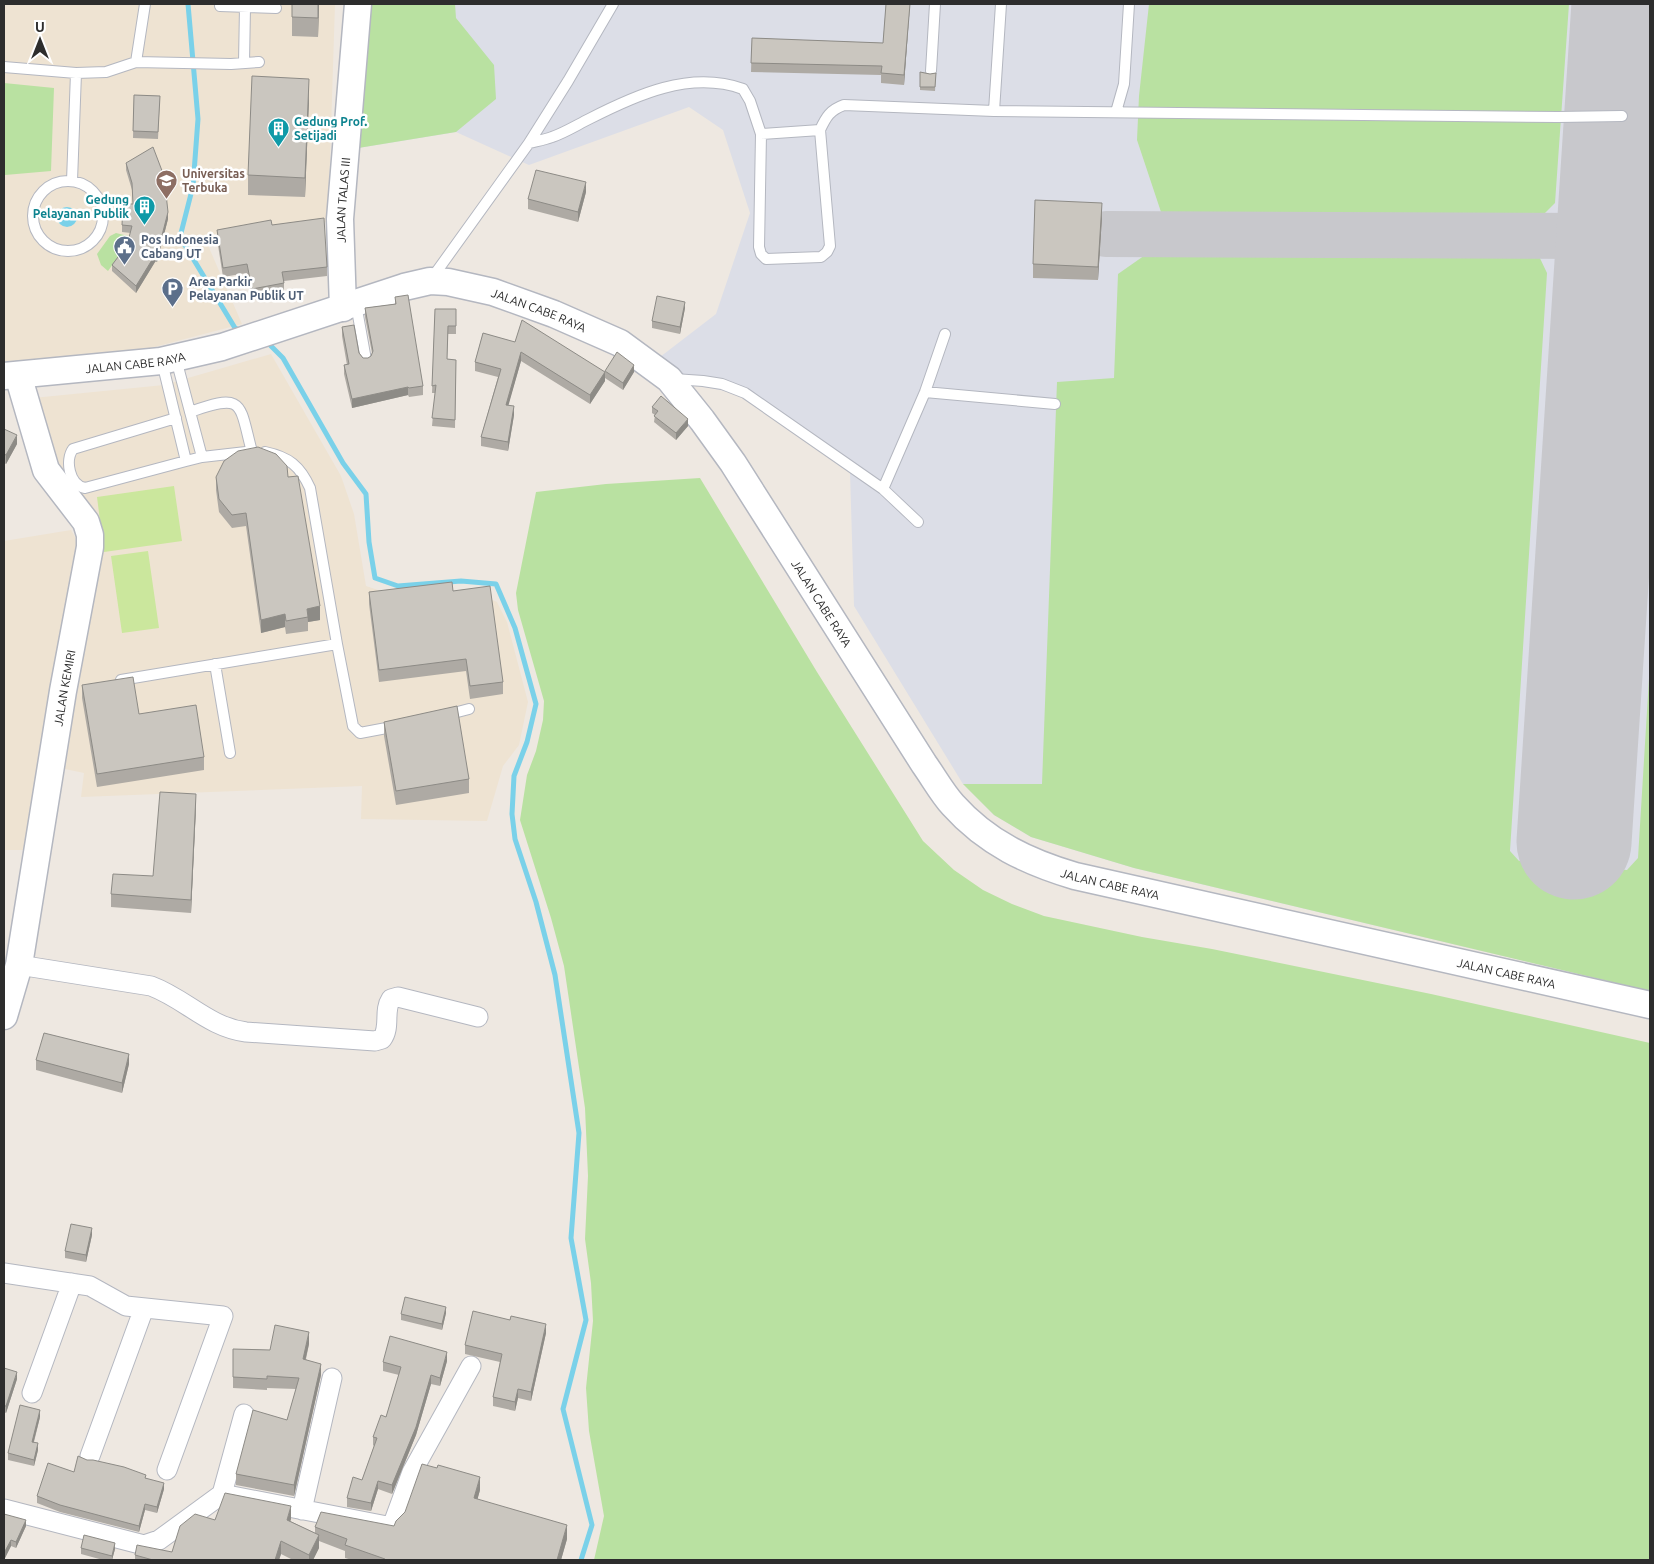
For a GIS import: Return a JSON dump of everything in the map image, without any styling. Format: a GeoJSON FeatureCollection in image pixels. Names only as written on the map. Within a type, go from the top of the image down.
{"type":"FeatureCollection","features":[{"type":"Feature","properties":{"kind":"main road","name":"JALAN TALAS III"},"geometry":{"type":"LineString","coordinates":[[349,306],[340,241],[340,211],[358,4]]}},
{"type":"Feature","properties":{"kind":"main road","name":"JALAN CABE RAYA"},"geometry":{"type":"LineString","coordinates":[[11,375],[168,360],[222,347],[404,287],[430,281],[448,282],[493,292],[554,314],[620,343],[668,379],[702,420],[733,463],[924,764],[953,805],[986,835],[1020,856],[1044,867],[1075,876],[1650,1004]]}},
{"type":"Feature","properties":{"kind":"main road","name":"JALAN KEMIRI"},"geometry":{"type":"LineString","coordinates":[[4,1016],[19,965],[90,547],[90,535],[86,522],[46,470],[11,375]]}},
{"type":"Feature","properties":{"kind":"street"},"geometry":{"type":"LineString","coordinates":[[19,965],[151,986],[166,991],[218,1026],[233,1031],[375,1041],[382,1039],[386,1033],[388,1004],[391,999],[398,997],[478,1017]]}},
{"type":"Feature","properties":{"kind":"street"},"geometry":{"type":"LineString","coordinates":[[4,1273],[90,1286],[126,1306],[222,1316],[167,1470]]}},
{"type":"Feature","properties":{"kind":"street"},"geometry":{"type":"LineString","coordinates":[[32,1393],[72,1283]]}},
{"type":"Feature","properties":{"kind":"street"},"geometry":{"type":"LineString","coordinates":[[90,1456],[144,1308]]}},
{"type":"Feature","properties":{"kind":"street"},"geometry":{"type":"LineString","coordinates":[[222,1494],[381,1525],[387,1526],[391,1524],[412,1472],[471,1366]]}},
{"type":"Feature","properties":{"kind":"street"},"geometry":{"type":"LineString","coordinates":[[302,1510],[332,1378]]}},
{"type":"Feature","properties":{"kind":"street"},"geometry":{"type":"LineString","coordinates":[[4,1509],[144,1545],[159,1540],[222,1494],[244,1414]]}},
{"type":"Feature","properties":{"kind":"lane"},"geometry":{"type":"LineString","coordinates":[[136,62],[145,4]]}},
{"type":"Feature","properties":{"kind":"lane"},"geometry":{"type":"LineString","coordinates":[[430,281],[529,143],[613,4]]}},
{"type":"Feature","properties":{"kind":"lane"},"geometry":{"type":"LineString","coordinates":[[931,70],[935,4]]}},
{"type":"Feature","properties":{"kind":"lane"},"geometry":{"type":"LineString","coordinates":[[994,110],[1001,4]]}},
{"type":"Feature","properties":{"kind":"lane"},"geometry":{"type":"LineString","coordinates":[[1116,112],[1124,84],[1129,4]]}},
{"type":"Feature","properties":{"kind":"lane"},"geometry":{"type":"LineString","coordinates":[[220,6],[276,8]]}},
{"type":"Feature","properties":{"kind":"lane"},"geometry":{"type":"LineString","coordinates":[[244,63],[245,7]]}},
{"type":"Feature","properties":{"kind":"lane"},"geometry":{"type":"LineString","coordinates":[[4,67],[76,73],[106,72],[136,62],[231,64],[259,62]]}},
{"type":"Feature","properties":{"kind":"lane"},"geometry":{"type":"LineString","coordinates":[[72,181],[76,73]]}},
{"type":"Feature","properties":{"kind":"lane"},"geometry":{"type":"LineString","coordinates":[[529,143],[552,137],[630,98],[661,88],[716,82],[743,89],[750,101],[762,134],[759,247],[761,254],[766,259],[822,257],[827,252],[830,246],[820,130],[826,116],[835,108],[844,105],[1116,112],[1558,117],[1622,116]]}},
{"type":"Feature","properties":{"kind":"lane"},"geometry":{"type":"LineString","coordinates":[[762,134],[820,130]]}},
{"type":"Feature","properties":{"kind":"lane"},"geometry":{"type":"LineString","coordinates":[[72,181],[84,184],[93,191],[103,210],[103,221],[100,232],[93,241],[84,247],[66,251],[45,243],[38,234],[34,223],[33,210],[38,197],[48,187],[60,182],[72,181]]}},
{"type":"Feature","properties":{"kind":"lane"},"geometry":{"type":"LineString","coordinates":[[349,306],[366,360]]}},
{"type":"Feature","properties":{"kind":"lane"},"geometry":{"type":"LineString","coordinates":[[884,489],[925,392],[945,334]]}},
{"type":"Feature","properties":{"kind":"lane"},"geometry":{"type":"LineString","coordinates":[[168,360],[190,412],[202,457]]}},
{"type":"Feature","properties":{"kind":"lane"},"geometry":{"type":"LineString","coordinates":[[168,360],[176,418],[186,460]]}},
{"type":"Feature","properties":{"kind":"lane"},"geometry":{"type":"LineString","coordinates":[[668,379],[722,384],[745,393],[884,489],[918,522]]}},
{"type":"Feature","properties":{"kind":"lane"},"geometry":{"type":"LineString","coordinates":[[925,392],[1055,404]]}},
{"type":"Feature","properties":{"kind":"lane"},"geometry":{"type":"LineString","coordinates":[[190,412],[214,404],[234,403],[240,408],[252,452]]}},
{"type":"Feature","properties":{"kind":"lane"},"geometry":{"type":"LineString","coordinates":[[176,418],[73,449],[68,461],[77,486],[85,488],[202,457],[259,451],[274,454],[291,461],[303,474],[310,488],[353,726],[360,733],[406,724]]}},
{"type":"Feature","properties":{"kind":"lane"},"geometry":{"type":"LineString","coordinates":[[107,682],[337,644]]}},
{"type":"Feature","properties":{"kind":"lane"},"geometry":{"type":"LineString","coordinates":[[215,664],[230,753]]}},
{"type":"Feature","properties":{"kind":"lane"},"geometry":{"type":"LineString","coordinates":[[433,718],[469,710]]}},
{"type":"Feature","properties":{"kind":"shaded area","name":"Universitas Terbuka"},"geometry":{"type":"Polygon","coordinates":[[[4,4],[335,4],[328,222],[204,236],[242,324],[124,355],[4,365],[4,4]]]}},
{"type":"Feature","properties":{"kind":"shaded area"},"geometry":{"type":"Polygon","coordinates":[[[362,4],[1650,4],[1650,991],[1134,868],[1031,837],[994,815],[963,784],[854,606],[850,472],[736,393],[683,383],[660,357],[716,314],[750,213],[723,130],[689,107],[529,165],[456,132],[346,150],[362,4]]]}},
{"type":"Feature","properties":{"kind":"shaded area"},"geometry":{"type":"Polygon","coordinates":[[[271,354],[341,476],[354,514],[366,586],[399,597],[479,594],[497,602],[507,622],[528,702],[519,745],[503,766],[487,821],[361,819],[362,786],[81,797],[84,773],[65,769],[99,540],[54,465],[33,398],[164,385],[271,354]]]}},
{"type":"Feature","properties":{"kind":"shaded area"},"geometry":{"type":"Polygon","coordinates":[[[71,530],[75,537],[77,551],[26,850],[4,850],[4,541],[71,530]]]}},
{"type":"Feature","properties":{"kind":"green space"},"geometry":{"type":"Polygon","coordinates":[[[362,4],[455,4],[456,18],[494,65],[496,99],[456,132],[346,150],[362,4]]]}},
{"type":"Feature","properties":{"kind":"green space"},"geometry":{"type":"Polygon","coordinates":[[[1149,4],[1569,4],[1555,203],[1535,223],[1163,218],[1137,140],[1139,96],[1149,4]]]}},
{"type":"Feature","properties":{"kind":"green space"},"geometry":{"type":"Polygon","coordinates":[[[4,83],[54,88],[51,171],[5,175],[4,83]]]}},
{"type":"Feature","properties":{"kind":"green space"},"geometry":{"type":"Polygon","coordinates":[[[116,233],[128,236],[123,250],[108,271],[101,265],[97,254],[110,236],[116,233]]]}},
{"type":"Feature","properties":{"kind":"green space"},"geometry":{"type":"Polygon","coordinates":[[[1537,252],[1547,273],[1510,851],[1519,861],[1627,870],[1638,858],[1650,662],[1650,991],[1134,868],[1031,837],[994,815],[963,784],[1042,784],[1057,382],[1114,378],[1118,274],[1148,253],[1537,252]]]}},
{"type":"Feature","properties":{"kind":"green space"},"geometry":{"type":"Polygon","coordinates":[[[700,478],[817,672],[923,841],[954,870],[983,890],[1012,904],[1044,916],[1431,994],[1650,1043],[1650,1560],[594,1560],[604,1516],[589,1431],[586,1388],[593,1321],[591,1283],[585,1239],[588,1176],[585,1108],[564,966],[520,820],[527,775],[536,751],[543,720],[544,701],[518,610],[516,593],[536,492],[606,484],[700,478]]]}},
{"type":"Feature","properties":{"kind":"green space"},"geometry":{"type":"Polygon","coordinates":[[[174,486],[182,541],[104,552],[97,497],[174,486]]]}},
{"type":"Feature","properties":{"kind":"green space"},"geometry":{"type":"Polygon","coordinates":[[[148,551],[159,628],[122,633],[111,556],[148,551]]]}},
{"type":"Feature","properties":{"kind":"water"},"geometry":{"type":"Polygon","coordinates":[[[67,207],[74,210],[77,217],[74,224],[67,227],[60,224],[57,217],[60,210],[67,207]]]}},
{"type":"Feature","properties":{"kind":"building"},"geometry":{"type":"Polygon","coordinates":[[[292,4],[318,4],[318,18],[292,17],[292,4]]]}},
{"type":"Feature","properties":{"kind":"building"},"geometry":{"type":"Polygon","coordinates":[[[886,4],[910,4],[904,75],[881,73],[882,66],[751,63],[752,38],[883,43],[886,4]]]}},
{"type":"Feature","properties":{"kind":"building"},"geometry":{"type":"Polygon","coordinates":[[[920,72],[936,73],[935,87],[920,87],[920,72]]]}},
{"type":"Feature","properties":{"kind":"building","name":"Gedung Prof. Setijadi"},"geometry":{"type":"Polygon","coordinates":[[[252,76],[309,79],[305,178],[248,175],[252,76]]]}},
{"type":"Feature","properties":{"kind":"building"},"geometry":{"type":"Polygon","coordinates":[[[134,95],[160,96],[158,132],[133,131],[134,95]]]}},
{"type":"Feature","properties":{"kind":"building","name":"Gedung Pelayanan Publik"},"geometry":{"type":"Polygon","coordinates":[[[153,147],[164,176],[168,212],[157,255],[155,255],[136,286],[112,265],[127,245],[132,226],[122,225],[123,204],[133,204],[132,183],[126,163],[153,147]]]}},
{"type":"Feature","properties":{"kind":"building"},"geometry":{"type":"Polygon","coordinates":[[[536,170],[586,182],[578,212],[528,199],[536,170]]]}},
{"type":"Feature","properties":{"kind":"building"},"geometry":{"type":"Polygon","coordinates":[[[1035,200],[1102,203],[1098,267],[1033,264],[1035,200]]]}},
{"type":"Feature","properties":{"kind":"building"},"geometry":{"type":"Polygon","coordinates":[[[324,218],[327,267],[282,272],[284,283],[252,289],[247,264],[223,268],[217,230],[271,220],[272,225],[324,218]]]}},
{"type":"Feature","properties":{"kind":"building"},"geometry":{"type":"Polygon","coordinates":[[[408,295],[423,386],[408,387],[352,399],[344,365],[349,364],[342,327],[354,325],[359,353],[363,358],[368,358],[373,351],[365,308],[396,304],[395,297],[408,295]]]}},
{"type":"Feature","properties":{"kind":"building"},"geometry":{"type":"Polygon","coordinates":[[[657,296],[685,302],[680,327],[652,321],[657,296]]]}},
{"type":"Feature","properties":{"kind":"building"},"geometry":{"type":"Polygon","coordinates":[[[435,309],[456,309],[456,326],[448,326],[447,359],[456,360],[455,420],[432,418],[436,385],[432,386],[435,309]]]}},
{"type":"Feature","properties":{"kind":"building"},"geometry":{"type":"Polygon","coordinates":[[[522,320],[605,372],[590,395],[521,352],[506,405],[514,406],[508,442],[481,437],[501,369],[475,362],[483,333],[515,342],[522,320]]]}},
{"type":"Feature","properties":{"kind":"building"},"geometry":{"type":"Polygon","coordinates":[[[617,352],[634,365],[623,383],[605,371],[617,352]]]}},
{"type":"Feature","properties":{"kind":"building"},"geometry":{"type":"Polygon","coordinates":[[[661,396],[688,419],[676,433],[654,416],[658,411],[652,407],[661,396]]]}},
{"type":"Feature","properties":{"kind":"building"},"geometry":{"type":"Polygon","coordinates":[[[4,429],[17,435],[6,455],[4,454],[4,429]]]}},
{"type":"Feature","properties":{"kind":"building"},"geometry":{"type":"Polygon","coordinates":[[[258,447],[276,454],[287,466],[288,477],[298,476],[320,606],[307,609],[308,617],[286,621],[285,614],[261,620],[246,513],[232,515],[219,499],[216,477],[224,461],[238,451],[258,447]]]}},
{"type":"Feature","properties":{"kind":"building"},"geometry":{"type":"Polygon","coordinates":[[[452,582],[453,591],[490,586],[503,682],[470,686],[466,659],[379,670],[369,592],[452,582]]]}},
{"type":"Feature","properties":{"kind":"building"},"geometry":{"type":"Polygon","coordinates":[[[133,677],[139,714],[196,705],[204,757],[97,774],[82,685],[133,677]]]}},
{"type":"Feature","properties":{"kind":"building"},"geometry":{"type":"Polygon","coordinates":[[[457,706],[469,779],[396,791],[384,722],[457,706]]]}},
{"type":"Feature","properties":{"kind":"building"},"geometry":{"type":"Polygon","coordinates":[[[160,792],[196,794],[191,900],[111,894],[113,874],[153,876],[160,792]]]}},
{"type":"Feature","properties":{"kind":"building"},"geometry":{"type":"Polygon","coordinates":[[[44,1033],[129,1054],[122,1083],[36,1060],[44,1033]]]}},
{"type":"Feature","properties":{"kind":"building"},"geometry":{"type":"Polygon","coordinates":[[[71,1224],[92,1228],[86,1255],[65,1251],[71,1224]]]}},
{"type":"Feature","properties":{"kind":"building"},"geometry":{"type":"Polygon","coordinates":[[[405,1297],[446,1307],[442,1324],[401,1314],[405,1297]]]}},
{"type":"Feature","properties":{"kind":"building"},"geometry":{"type":"Polygon","coordinates":[[[473,1311],[510,1320],[511,1316],[546,1324],[531,1392],[518,1389],[515,1402],[493,1397],[502,1354],[465,1345],[473,1311]]]}},
{"type":"Feature","properties":{"kind":"building"},"geometry":{"type":"Polygon","coordinates":[[[275,1325],[309,1332],[303,1359],[321,1364],[294,1485],[236,1474],[253,1410],[287,1420],[299,1378],[267,1376],[267,1379],[233,1377],[233,1349],[270,1350],[275,1325]]]}},
{"type":"Feature","properties":{"kind":"building"},"geometry":{"type":"Polygon","coordinates":[[[390,1336],[447,1352],[440,1378],[431,1375],[416,1427],[392,1485],[378,1481],[371,1503],[347,1498],[353,1477],[362,1480],[377,1438],[373,1437],[381,1415],[386,1417],[401,1367],[383,1362],[390,1336]]]}},
{"type":"Feature","properties":{"kind":"building"},"geometry":{"type":"Polygon","coordinates":[[[4,1368],[17,1372],[6,1406],[4,1406],[4,1368]]]}},
{"type":"Feature","properties":{"kind":"building"},"geometry":{"type":"Polygon","coordinates":[[[20,1405],[40,1410],[32,1442],[38,1443],[34,1460],[8,1453],[20,1405]]]}},
{"type":"Feature","properties":{"kind":"building"},"geometry":{"type":"Polygon","coordinates":[[[78,1456],[87,1460],[124,1467],[146,1475],[145,1478],[164,1483],[157,1507],[145,1504],[139,1526],[60,1505],[37,1496],[48,1463],[74,1472],[78,1456]]]}},
{"type":"Feature","properties":{"kind":"building"},"geometry":{"type":"Polygon","coordinates":[[[422,1464],[437,1468],[438,1465],[480,1477],[474,1498],[567,1525],[557,1560],[384,1560],[345,1545],[347,1539],[315,1527],[321,1512],[394,1526],[396,1521],[405,1512],[422,1464]]]}},
{"type":"Feature","properties":{"kind":"building"},"geometry":{"type":"Polygon","coordinates":[[[225,1493],[291,1506],[287,1520],[319,1535],[309,1555],[281,1541],[275,1560],[153,1560],[135,1555],[137,1545],[172,1552],[180,1526],[195,1514],[215,1520],[225,1493]]]}},
{"type":"Feature","properties":{"kind":"building"},"geometry":{"type":"Polygon","coordinates":[[[4,1514],[26,1520],[16,1542],[11,1540],[4,1553],[4,1514]]]}},
{"type":"Feature","properties":{"kind":"building"},"geometry":{"type":"Polygon","coordinates":[[[84,1535],[115,1543],[112,1556],[81,1548],[84,1535]]]}},
{"type":"Feature","properties":{"kind":"waterway"},"geometry":{"type":"LineString","coordinates":[[188,4],[198,119],[193,186],[180,237],[235,328],[240,331]]}},
{"type":"Feature","properties":{"kind":"waterway"},"geometry":{"type":"LineString","coordinates":[[264,342],[269,344],[283,358],[343,463],[366,494],[369,542],[375,578],[398,586],[461,581],[496,584],[515,628],[536,704],[527,742],[514,776],[512,814],[515,839],[536,902],[555,975],[579,1133],[571,1238],[586,1320],[563,1409],[592,1525],[581,1560]]}},
{"type":"Feature","properties":{"kind":"taxiway"},"geometry":{"type":"LineString","coordinates":[[1106,234],[1614,236]]}},
{"type":"Feature","properties":{"kind":"runway"},"geometry":{"type":"LineString","coordinates":[[1574,842],[1629,4]]}},
{"type":"Feature","properties":{"kind":"place","name":"Gedung Prof. Setijadi"},"geometry":{"type":"Point","coordinates":[278,147]}},
{"type":"Feature","properties":{"kind":"place","name":"Universitas Terbuka"},"geometry":{"type":"Point","coordinates":[166,199]}},
{"type":"Feature","properties":{"kind":"place","name":"Gedung Pelayanan Publik"},"geometry":{"type":"Point","coordinates":[145,225]}},
{"type":"Feature","properties":{"kind":"place","name":"Pos Indonesia Cabang UT"},"geometry":{"type":"Point","coordinates":[125,265]}},
{"type":"Feature","properties":{"kind":"place","name":"Area Parkir Pelayanan Publik UT"},"geometry":{"type":"Point","coordinates":[173,307]}}]}
